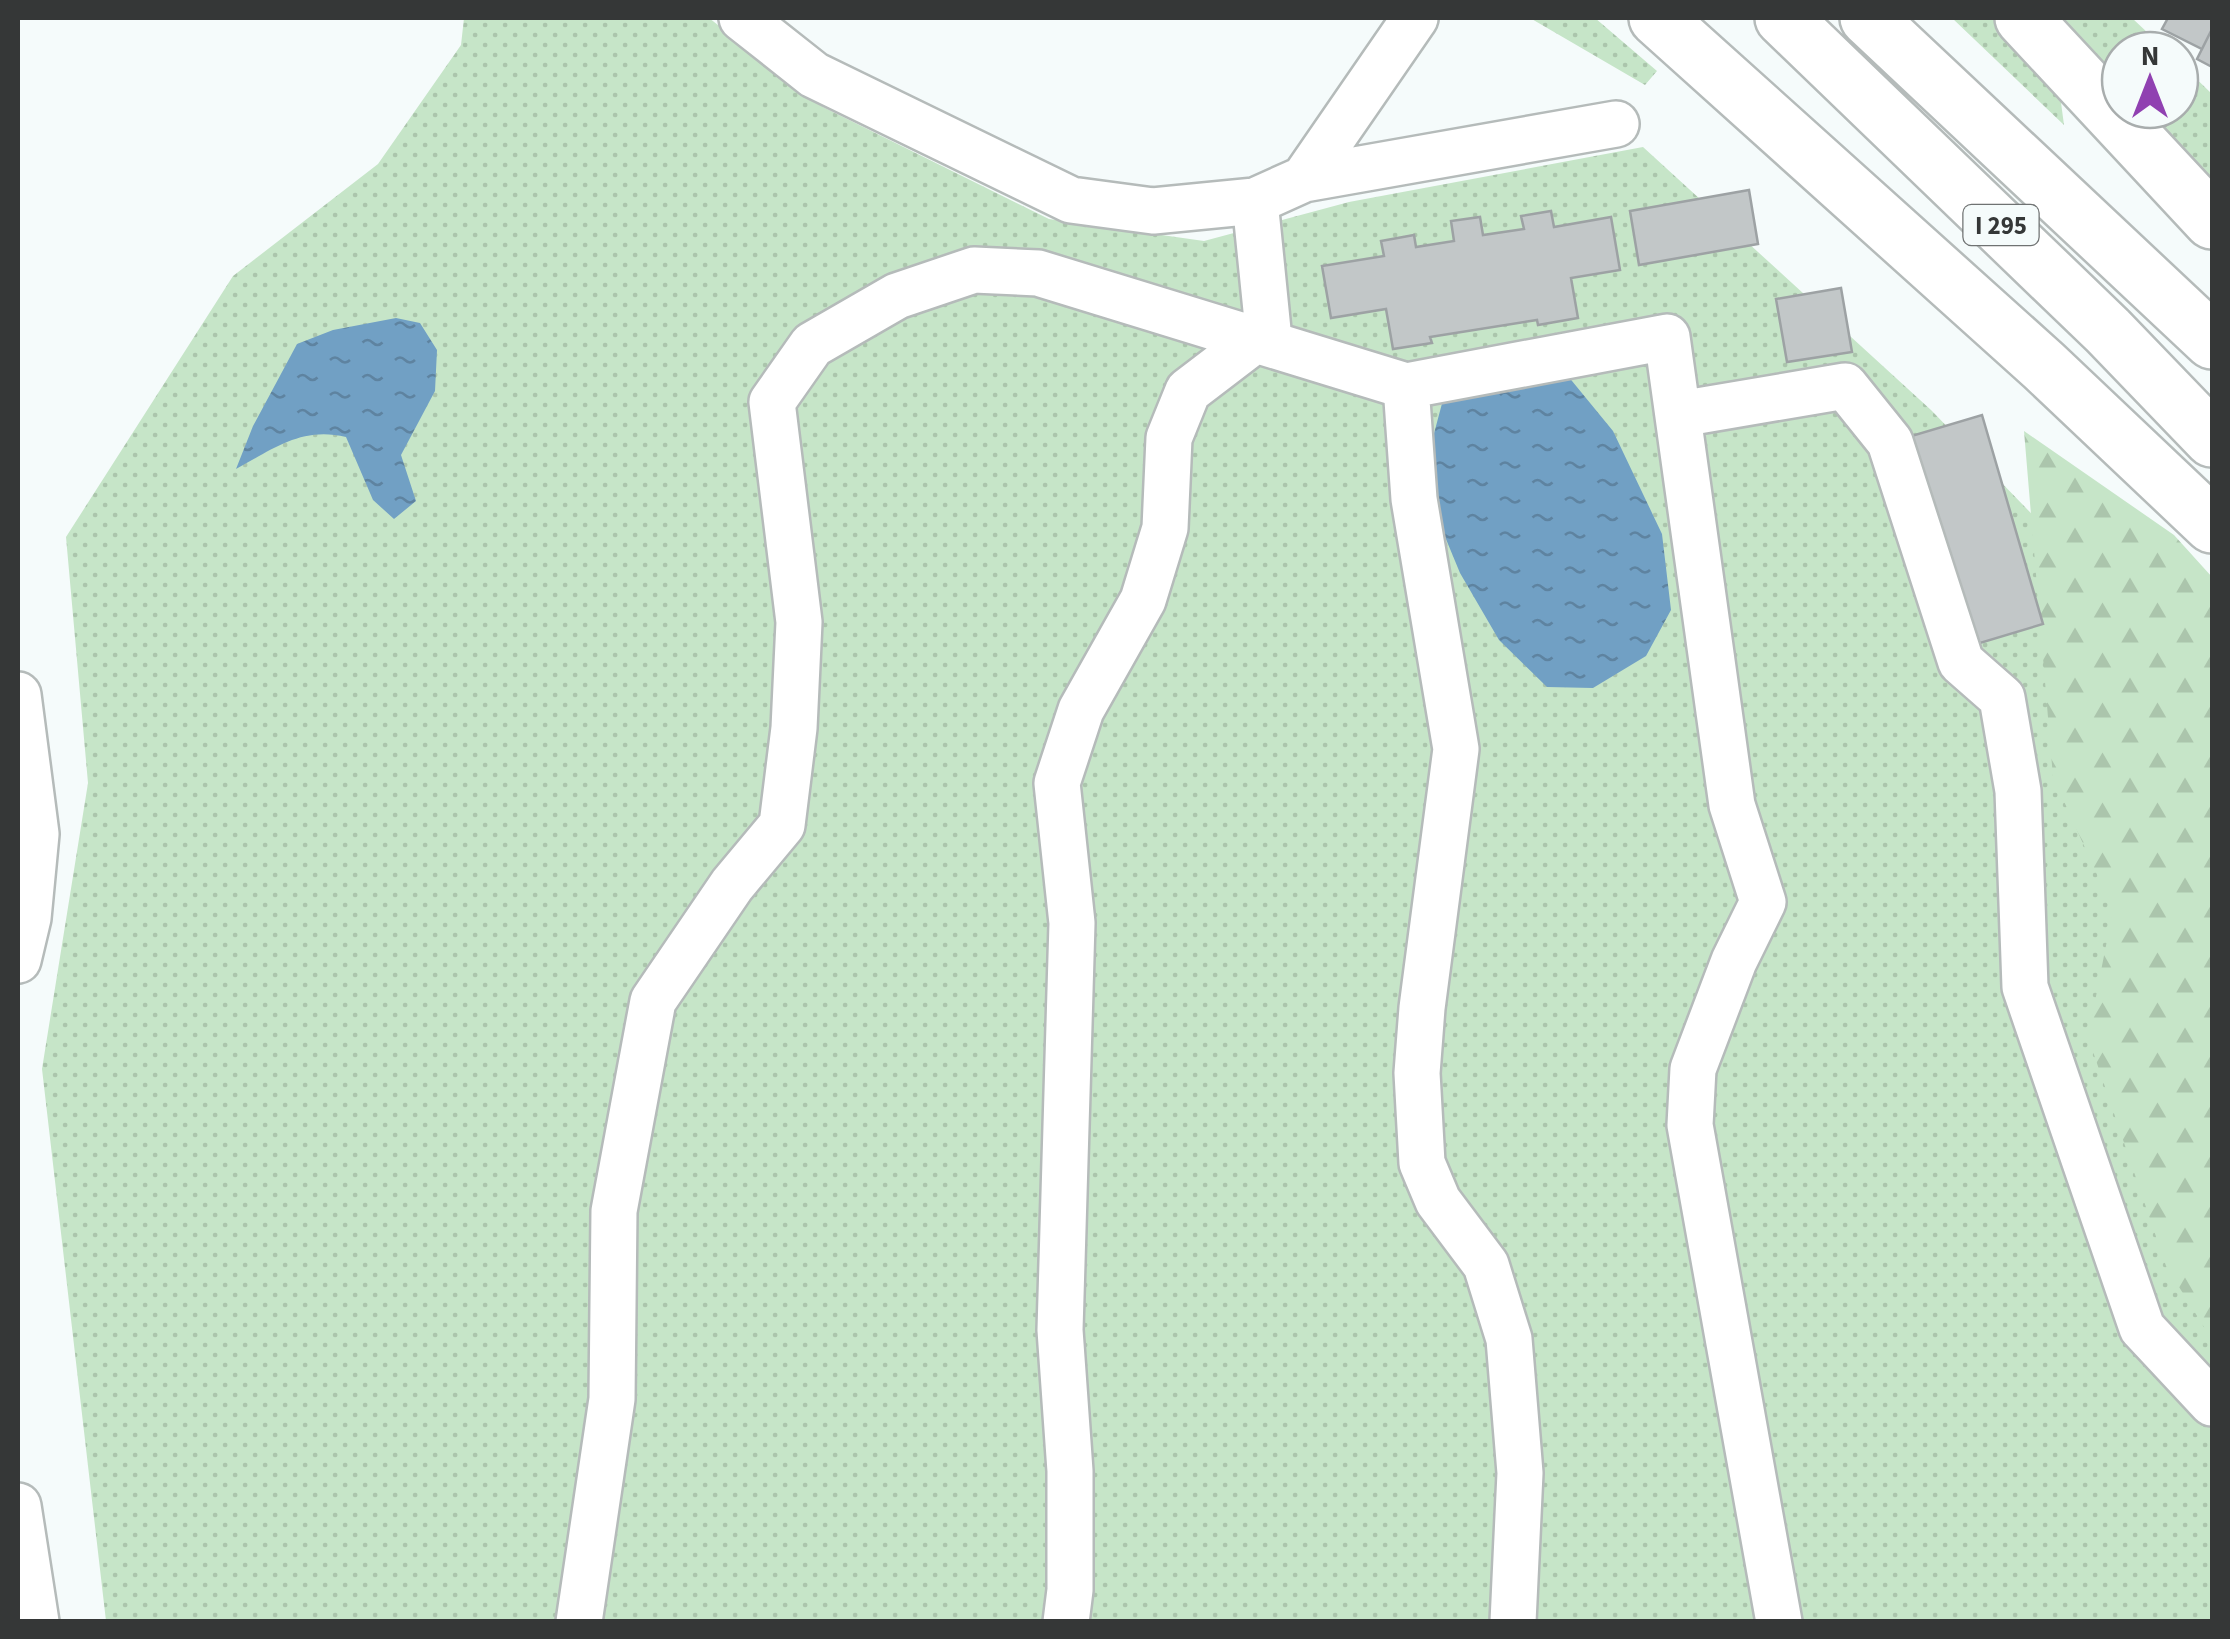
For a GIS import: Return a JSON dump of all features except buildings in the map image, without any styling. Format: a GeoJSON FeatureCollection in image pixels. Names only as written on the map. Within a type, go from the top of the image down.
{"type":"FeatureCollection","features":[{"type":"Feature","properties":{"kind":"highway"},"geometry":{"type":"LineString","coordinates":[[1657,18],[2044,366],[2212,525]]}},
{"type":"Feature","properties":{"kind":"highway","name":"I 295"},"geometry":{"type":"LineString","coordinates":[[1782,18],[2067,290],[2212,439]]}},
{"type":"Feature","properties":{"kind":"highway","name":"I 295"},"geometry":{"type":"LineString","coordinates":[[1868,18],[2212,341]]}},
{"type":"Feature","properties":{"kind":"highway"},"geometry":{"type":"LineString","coordinates":[[2023,18],[2212,220]]}},
{"type":"Feature","properties":{"kind":"street"},"geometry":{"type":"LineString","coordinates":[[742,18],[814,75],[1071,200],[1153,211],[1255,201],[1304,179],[1616,124]]}},
{"type":"Feature","properties":{"kind":"street"},"geometry":{"type":"LineString","coordinates":[[1304,179],[1415,18]]}},
{"type":"Feature","properties":{"kind":"street"},"geometry":{"type":"LineString","coordinates":[[1066,1622],[1070,1590],[1070,1470],[1060,1330],[1072,923],[1057,783],[1081,710],[1143,600],[1164,528],[1169,438],[1188,392],[1268,330],[1255,201]]}},
{"type":"Feature","properties":{"kind":"street"},"geometry":{"type":"LineString","coordinates":[[579,1622],[612,1400],[614,1212],[653,1001],[732,885],[782,826],[794,728],[799,622],[772,402],[812,345],[897,296],[974,270],[1038,273],[1252,342],[1406,386],[1667,337],[1732,805],[1763,902],[1734,961],[1693,1068],[1690,1125],[1779,1622]]}},
{"type":"Feature","properties":{"kind":"street"},"geometry":{"type":"LineString","coordinates":[[1406,386],[1414,499],[1456,749],[1422,1008],[1417,1073],[1422,1163],[1438,1201],[1486,1265],[1509,1339],[1520,1474],[1513,1622]]}},
{"type":"Feature","properties":{"kind":"street"},"geometry":{"type":"LineString","coordinates":[[1680,414],[1845,386],[1890,442],[1961,662],[2002,698],[2018,790],[2025,986],[2054,1082],[2142,1328],[2212,1403]]}},
{"type":"Feature","properties":{"kind":"street"},"geometry":{"type":"LineString","coordinates":[[18,695],[36,834],[28,918],[18,960]]}},
{"type":"Feature","properties":{"kind":"street"},"geometry":{"type":"LineString","coordinates":[[18,1506],[36,1622]]}},
{"type":"Feature","properties":{"kind":"green space"},"geometry":{"type":"Polygon","coordinates":[[[464,18],[709,18],[823,107],[1049,219],[1204,241],[1349,202],[1643,147],[1931,410],[2212,700],[2212,1621],[106,1621],[42,1069],[88,783],[66,537],[233,276],[378,164],[461,45],[464,18]]]}},
{"type":"Feature","properties":{"kind":"green space"},"geometry":{"type":"Polygon","coordinates":[[[1530,18],[1595,18],[1657,71],[1645,85],[1530,18]]]}},
{"type":"Feature","properties":{"kind":"green space"},"geometry":{"type":"Polygon","coordinates":[[[1952,18],[1992,18],[2060,95],[2064,125],[1952,18]]]}},
{"type":"Feature","properties":{"kind":"green space"},"geometry":{"type":"Polygon","coordinates":[[[2058,18],[2132,18],[2145,30],[2100,30],[2100,65],[2058,18]]]}},
{"type":"Feature","properties":{"kind":"green space"},"geometry":{"type":"Polygon","coordinates":[[[2200,82],[2212,94],[2212,190],[2159,130],[2200,130],[2200,82]]]}},
{"type":"Feature","properties":{"kind":"green space"},"geometry":{"type":"Polygon","coordinates":[[[2024,431],[2174,535],[2212,577],[2212,1340],[2166,1266],[2088,1037],[2113,910],[2053,777],[2024,431]]]}},
{"type":"Feature","properties":{"kind":"water"},"geometry":{"type":"Polygon","coordinates":[[[396,318],[420,323],[437,350],[435,391],[401,455],[416,501],[394,519],[373,500],[346,437],[330,434],[302,437],[275,447],[236,469],[253,426],[297,344],[333,330],[396,318]]]}},
{"type":"Feature","properties":{"kind":"water"},"geometry":{"type":"Polygon","coordinates":[[[1563,370],[1613,431],[1662,534],[1671,610],[1646,656],[1593,688],[1547,687],[1499,640],[1460,573],[1436,515],[1432,441],[1444,396],[1487,394],[1563,370]]]}}]}
